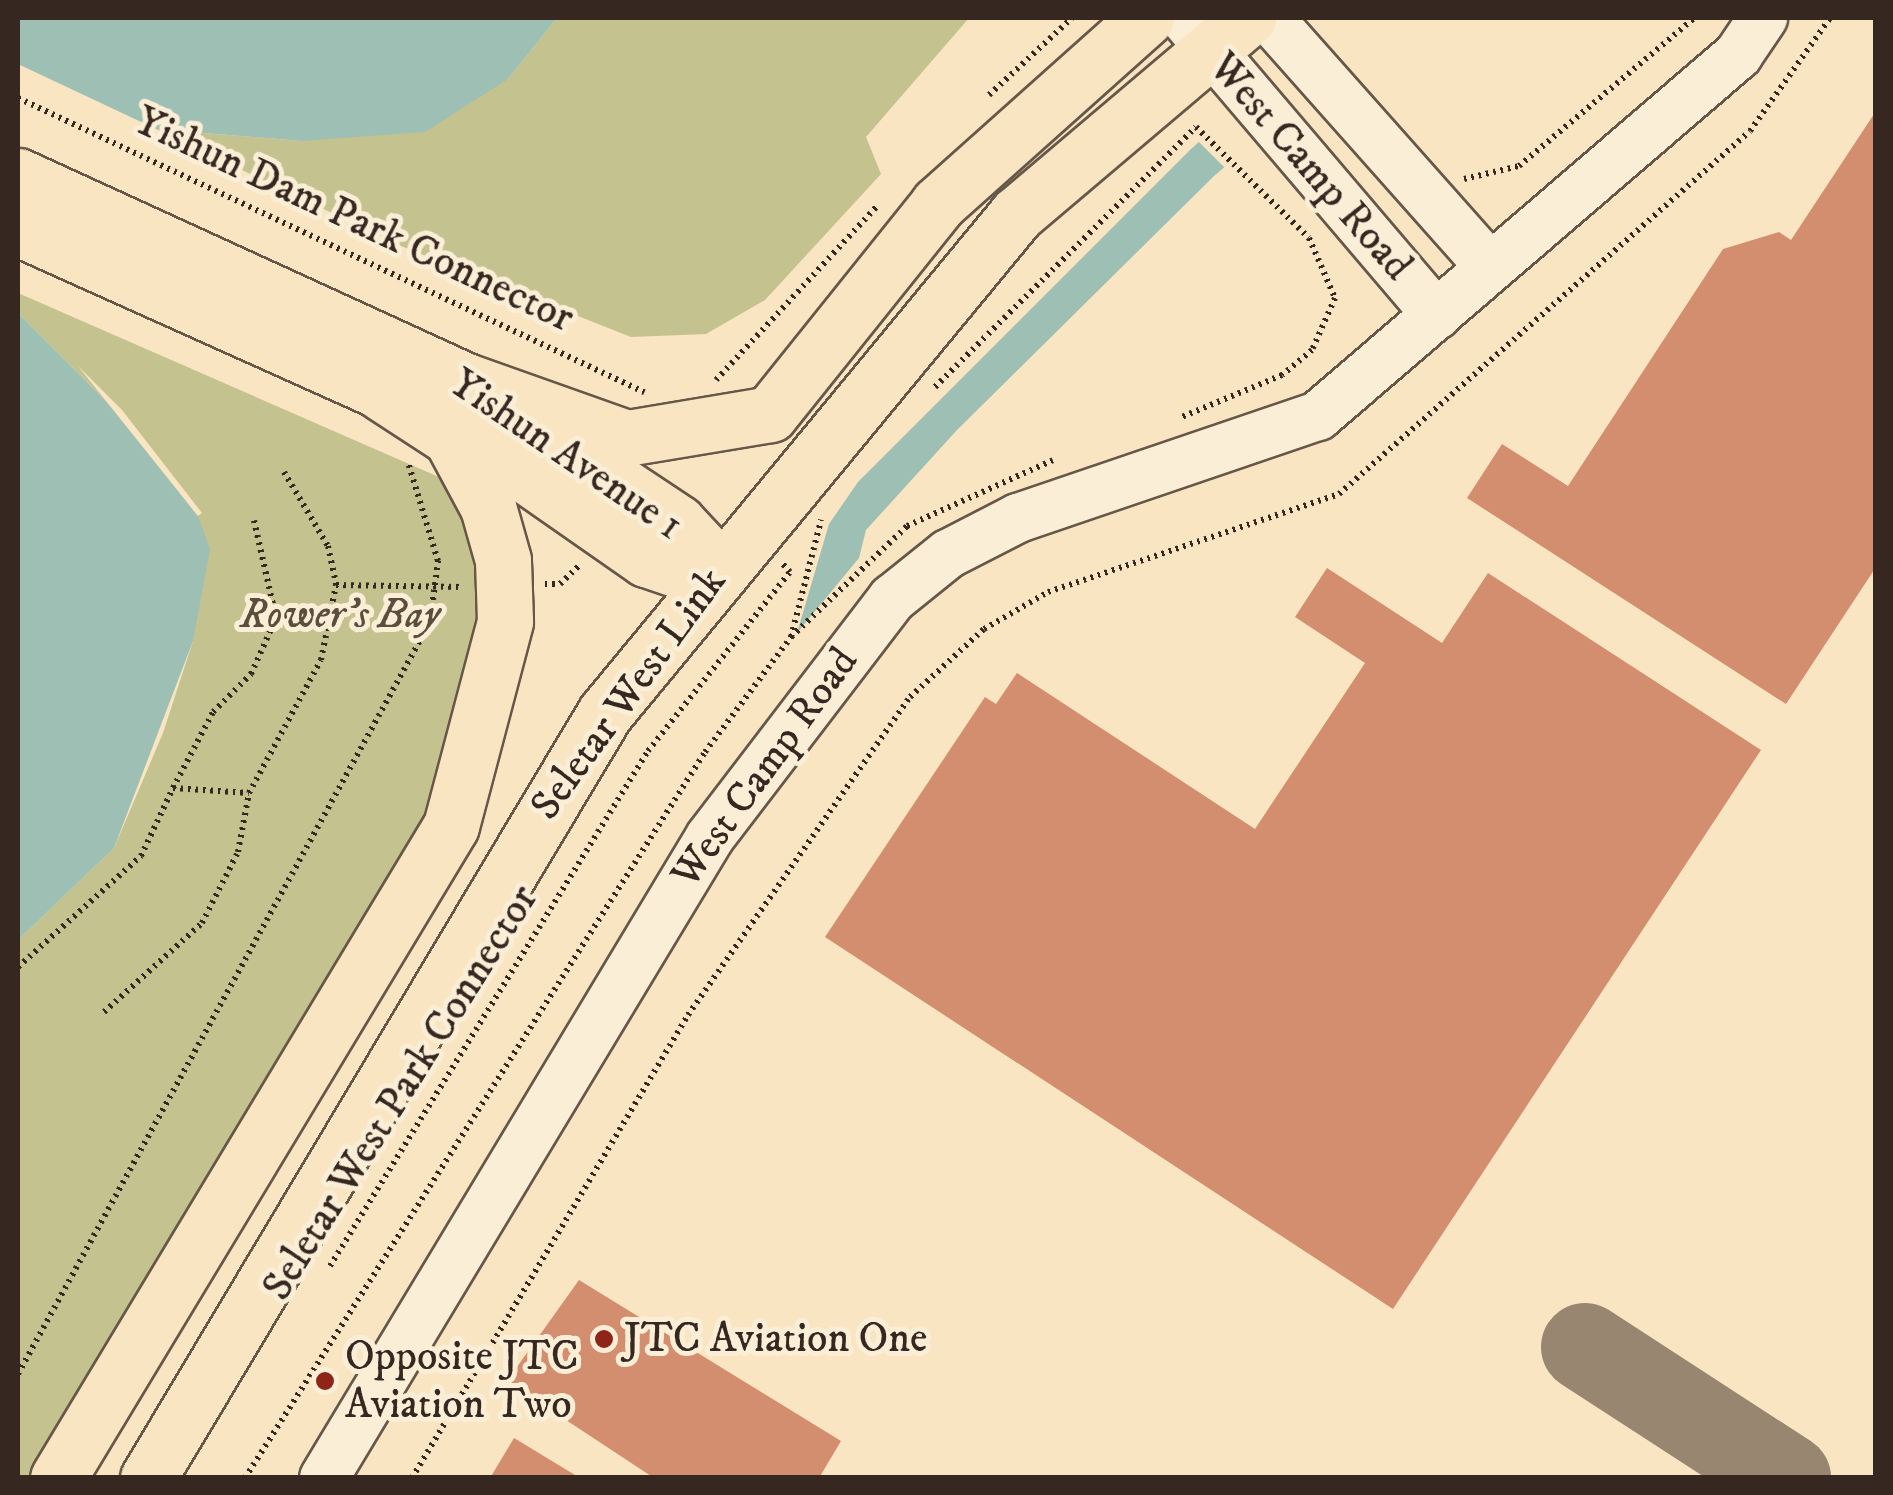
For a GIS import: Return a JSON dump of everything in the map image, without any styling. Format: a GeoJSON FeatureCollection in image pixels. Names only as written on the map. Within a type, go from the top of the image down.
{"type":"FeatureCollection","features":[{"type":"Feature","properties":{"kind":"main road"},"geometry":{"type":"LineString","coordinates":[[463,380],[626,438],[770,414],[938,204],[1146,18]]}},
{"type":"Feature","properties":{"kind":"main road","name":"Seletar West Link"},"geometry":{"type":"LineString","coordinates":[[148,1478],[503,874],[605,713],[708,580],[1016,214],[1214,28]]}},
{"type":"Feature","properties":{"kind":"main road","name":"Yishun Avenue 1"},"geometry":{"type":"LineString","coordinates":[[18,176],[259,314],[382,393],[451,423],[646,560],[708,580],[703,550],[678,523],[463,380],[259,314],[18,228]]}},
{"type":"Feature","properties":{"kind":"main road"},"geometry":{"type":"LineString","coordinates":[[58,1478],[451,826],[505,621],[503,560],[488,506],[451,438],[382,393]]}},
{"type":"Feature","properties":{"kind":"street","name":"West Camp Road"},"geometry":{"type":"LineString","coordinates":[[324,1478],[710,837],[892,598],[948,554],[1018,518],[1318,416],[1738,55],[1763,18]]}},
{"type":"Feature","properties":{"kind":"street","name":"West Camp Road"},"geometry":{"type":"LineString","coordinates":[[1214,28],[1248,98],[1437,315]]}},
{"type":"Feature","properties":{"kind":"street","name":"West Camp Road"},"geometry":{"type":"LineString","coordinates":[[1284,34],[1490,267]]}},
{"type":"Feature","properties":{"kind":"path"},"geometry":{"type":"LineString","coordinates":[[1454,175],[1481,180],[1520,166],[1694,18]]}},
{"type":"Feature","properties":{"kind":"path"},"geometry":{"type":"LineString","coordinates":[[412,1478],[688,1015],[910,696],[984,628],[1048,592],[1339,494],[1750,131],[1830,18]]}},
{"type":"Feature","properties":{"kind":"path","name":"Yishun Dam Park Connector"},"geometry":{"type":"LineString","coordinates":[[18,98],[657,400]]}},
{"type":"Feature","properties":{"kind":"path"},"geometry":{"type":"LineString","coordinates":[[922,400],[1196,127],[1235,159],[1330,273],[1330,322],[1282,375],[1164,423]]}},
{"type":"Feature","properties":{"kind":"path"},"geometry":{"type":"LineString","coordinates":[[18,1374],[430,622],[438,589],[423,495],[402,449]]}},
{"type":"Feature","properties":{"kind":"path"},"geometry":{"type":"LineString","coordinates":[[245,1478],[706,752],[791,637],[907,526],[999,478],[1074,454]]}},
{"type":"Feature","properties":{"kind":"path"},"geometry":{"type":"LineString","coordinates":[[104,1012],[202,923],[238,852],[249,794],[321,660],[336,585],[328,546],[284,472]]}},
{"type":"Feature","properties":{"kind":"path"},"geometry":{"type":"LineString","coordinates":[[791,637],[826,499],[800,526]]}},
{"type":"Feature","properties":{"kind":"path"},"geometry":{"type":"LineString","coordinates":[[18,967],[141,856],[214,712],[251,674],[276,618],[254,520]]}},
{"type":"Feature","properties":{"kind":"path","name":"Seletar West Park Connector"},"geometry":{"type":"LineString","coordinates":[[320,1281],[648,751],[790,572],[774,554]]}},
{"type":"Feature","properties":{"kind":"path"},"geometry":{"type":"LineString","coordinates":[[336,585],[438,589]]}},
{"type":"Feature","properties":{"kind":"path"},"geometry":{"type":"LineString","coordinates":[[173,788],[249,794]]}},
{"type":"Feature","properties":{"kind":"green space"},"geometry":{"type":"Polygon","coordinates":[[[557,18],[969,18],[866,137],[881,174],[765,300],[706,334],[631,337],[401,246],[156,129],[301,141],[508,79],[557,18]]]}},
{"type":"Feature","properties":{"kind":"green space","name":"Rower's Bay"},"geometry":{"type":"Polygon","coordinates":[[[18,293],[448,481],[478,549],[482,626],[431,818],[27,1478],[18,1477],[18,940],[114,848],[163,733],[193,641],[198,516],[118,413],[18,313],[18,293]]]}},
{"type":"Feature","properties":{"kind":"water"},"geometry":{"type":"Polygon","coordinates":[[[18,18],[557,18],[508,79],[425,132],[301,141],[156,129],[18,64],[18,18]]]}},
{"type":"Feature","properties":{"kind":"water"},"geometry":{"type":"Polygon","coordinates":[[[1340,18],[1400,18],[1214,176],[957,430],[866,530],[859,558],[797,633],[829,524],[858,482],[1191,149],[1340,18]]]}},
{"type":"Feature","properties":{"kind":"water"},"geometry":{"type":"Polygon","coordinates":[[[18,313],[118,413],[198,516],[210,549],[193,641],[114,848],[18,940],[18,313]]]}},
{"type":"Feature","properties":{"kind":"pier"},"geometry":{"type":"Polygon","coordinates":[[[1333,18],[1405,18],[1228,171],[1196,139],[1333,18]]]}},
{"type":"Feature","properties":{"kind":"pier"},"geometry":{"type":"Polygon","coordinates":[[[78,366],[122,410],[202,513],[198,516],[78,366]]]}},
{"type":"Feature","properties":{"kind":"building"},"geometry":{"type":"Polygon","coordinates":[[[1876,111],[1876,567],[1786,704],[1467,498],[1502,444],[1568,486],[1723,249],[1779,232],[1791,240],[1876,111]]]}},
{"type":"Feature","properties":{"kind":"building"},"geometry":{"type":"Polygon","coordinates":[[[1327,568],[1442,643],[1488,573],[1761,750],[1393,1309],[825,937],[985,697],[996,704],[1017,673],[1255,829],[1365,663],[1295,617],[1327,568]]]}},
{"type":"Feature","properties":{"kind":"building","name":"JTC Aviation One"},"geometry":{"type":"Polygon","coordinates":[[[579,1280],[841,1441],[819,1478],[654,1478],[507,1381],[579,1280]]]}},
{"type":"Feature","properties":{"kind":"building"},"geometry":{"type":"Polygon","coordinates":[[[514,1438],[580,1478],[490,1478],[514,1438]]]}},
{"type":"Feature","properties":{"kind":"taxiway"},"geometry":{"type":"LineString","coordinates":[[1585,1347],[1787,1478]]}},
{"type":"Feature","properties":{"kind":"place","name":"JTC Aviation One"},"geometry":{"type":"Point","coordinates":[604,1339]}},
{"type":"Feature","properties":{"kind":"place","name":"Opposite JTC Aviation Two"},"geometry":{"type":"Point","coordinates":[325,1381]}}]}
